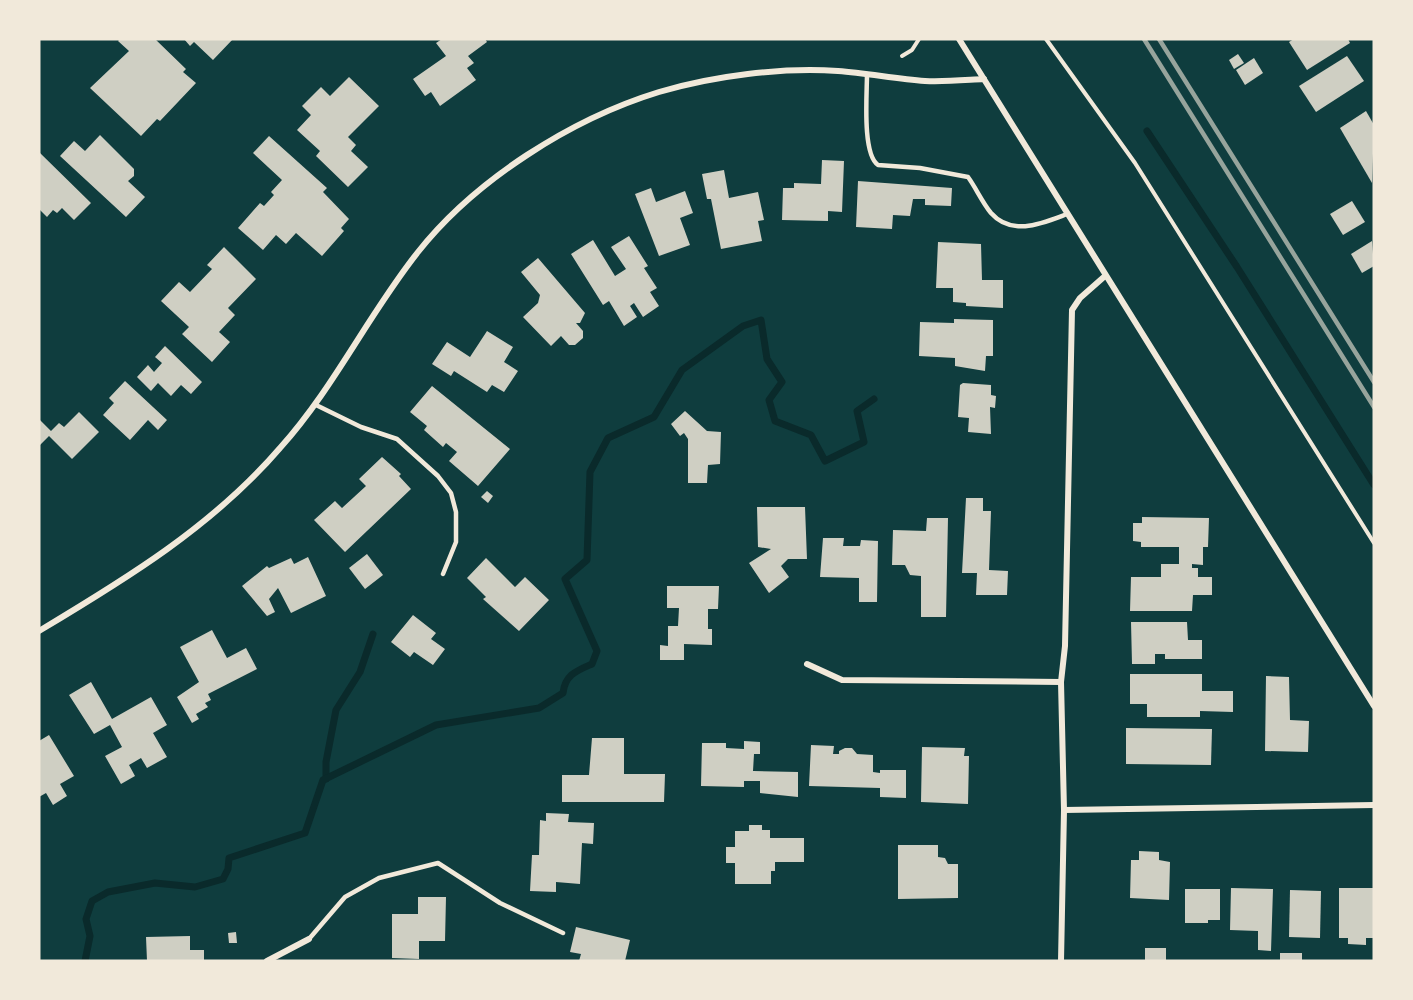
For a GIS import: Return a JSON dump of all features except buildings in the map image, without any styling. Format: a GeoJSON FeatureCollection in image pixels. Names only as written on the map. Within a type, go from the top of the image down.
{"type":"FeatureCollection","features":[{"type":"Feature","properties":{"kind":"street"},"geometry":{"type":"LineString","coordinates":[[959,39],[1374,705]]}},
{"type":"Feature","properties":{"kind":"street"},"geometry":{"type":"LineString","coordinates":[[39,631],[138,572],[203,523],[279,450],[316,405],[418,252],[446,221],[478,192],[525,157],[603,113],[660,92],[742,74],[836,70],[927,81],[984,79]]}},
{"type":"Feature","properties":{"kind":"street"},"geometry":{"type":"LineString","coordinates":[[1061,961],[1064,810],[1061,682],[1065,646],[1072,310],[1080,298],[1105,276]]}},
{"type":"Feature","properties":{"kind":"street"},"geometry":{"type":"LineString","coordinates":[[807,664],[842,680],[1061,682]]}},
{"type":"Feature","properties":{"kind":"street"},"geometry":{"type":"LineString","coordinates":[[1064,810],[1374,805]]}},
{"type":"Feature","properties":{"kind":"street"},"geometry":{"type":"LineString","coordinates":[[267,961],[309,939]]}},
{"type":"Feature","properties":{"kind":"street"},"geometry":{"type":"LineString","coordinates":[[1061,952],[1066,961]]}},
{"type":"Feature","properties":{"kind":"lane"},"geometry":{"type":"LineString","coordinates":[[867,74],[869,149],[873,162],[878,165],[921,168],[968,177],[991,213],[1010,224],[1035,226],[1067,214]]}},
{"type":"Feature","properties":{"kind":"lane"},"geometry":{"type":"LineString","coordinates":[[316,405],[361,427],[397,439],[438,476],[451,493],[456,512],[456,542],[443,574]]}},
{"type":"Feature","properties":{"kind":"lane"},"geometry":{"type":"LineString","coordinates":[[309,939],[345,897],[379,878],[438,863],[500,903],[563,933]]}},
{"type":"Feature","properties":{"kind":"path"},"geometry":{"type":"LineString","coordinates":[[902,56],[912,50],[919,39]]}},
{"type":"Feature","properties":{"kind":"path"},"geometry":{"type":"LineString","coordinates":[[1046,39],[1142,172],[1374,543]]}},
{"type":"Feature","properties":{"kind":"waterway"},"geometry":{"type":"LineString","coordinates":[[1147,131],[1237,267],[1374,485]]}},
{"type":"Feature","properties":{"kind":"waterway"},"geometry":{"type":"LineString","coordinates":[[85,961],[90,936],[86,919],[92,901],[108,892],[155,883],[195,887],[223,879],[228,869],[229,858],[305,833],[323,780],[436,725],[539,708],[563,693],[569,678],[592,664],[597,651],[565,579],[587,560],[590,472],[608,438],[654,417],[682,370],[743,326],[761,320],[767,359],[782,382],[769,400],[775,421],[811,435],[825,461],[864,442],[857,411],[874,399]]}},
{"type":"Feature","properties":{"kind":"waterway"},"geometry":{"type":"LineString","coordinates":[[326,779],[326,762],[336,710],[360,672],[373,634]]}},
{"type":"Feature","properties":{"kind":"railway"},"geometry":{"type":"LineString","coordinates":[[1144,39],[1374,407]]}},
{"type":"Feature","properties":{"kind":"railway"},"geometry":{"type":"LineString","coordinates":[[1159,39],[1374,382]]}}]}
